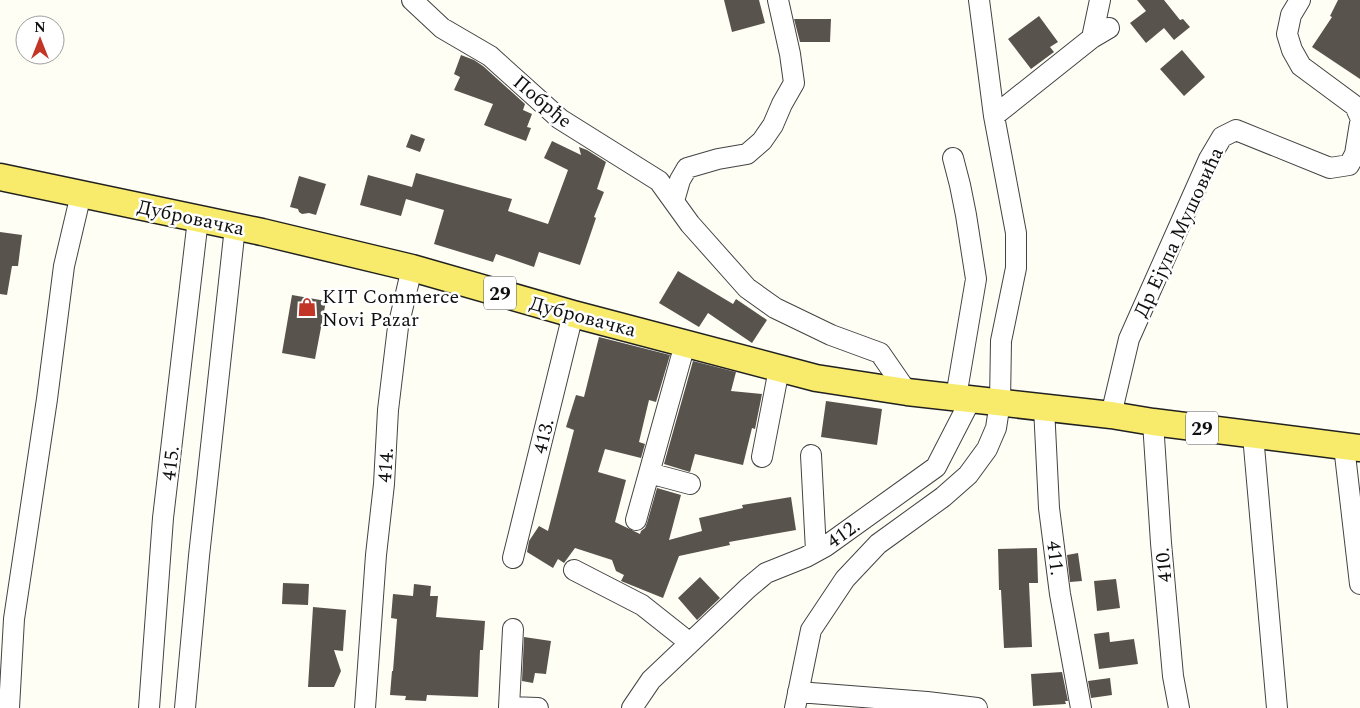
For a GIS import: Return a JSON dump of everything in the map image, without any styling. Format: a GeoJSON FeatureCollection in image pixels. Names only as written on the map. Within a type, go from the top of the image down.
{"type":"FeatureCollection","features":[{"type":"Feature","properties":{"kind":"main road","name":"Дубровачка"},"geometry":{"type":"LineString","coordinates":[[0,176],[262,232],[412,268],[573,314],[816,378],[907,392],[1000,402]]}},
{"type":"Feature","properties":{"kind":"main road","name":"29"},"geometry":{"type":"LineString","coordinates":[[1000,402],[1352,447]]}},
{"type":"Feature","properties":{"kind":"street","name":"Побрђе"},"geometry":{"type":"LineString","coordinates":[[412,0],[442,28],[490,56],[560,119],[659,181],[690,224],[747,288],[775,308],[791,316],[831,335],[880,353],[907,392]]}},
{"type":"Feature","properties":{"kind":"street"},"geometry":{"type":"LineString","coordinates":[[674,202],[680,180],[687,168],[718,159],[747,154],[762,141],[773,125],[794,83],[790,54],[778,0]]}},
{"type":"Feature","properties":{"kind":"street"},"geometry":{"type":"LineString","coordinates":[[977,708],[796,700],[811,630],[845,579],[878,544],[943,498],[968,475],[987,449],[996,428],[1000,402],[1001,341],[1016,268],[1017,248],[1014,216],[994,116],[979,0]]}},
{"type":"Feature","properties":{"kind":"street"},"geometry":{"type":"LineString","coordinates":[[994,116],[1101,33],[1100,0]]}},
{"type":"Feature","properties":{"kind":"street"},"geometry":{"type":"LineString","coordinates":[[1300,0],[1291,16],[1287,34],[1292,50],[1302,66],[1358,115]]}},
{"type":"Feature","properties":{"kind":"street","name":"Др Ејупа Мушовића"},"geometry":{"type":"LineString","coordinates":[[1111,415],[1129,339],[1209,159],[1222,137],[1236,130],[1330,168],[1349,166],[1355,154],[1358,115]]}},
{"type":"Feature","properties":{"kind":"street","name":"412."},"geometry":{"type":"LineString","coordinates":[[632,708],[651,680],[766,573],[826,546],[936,467],[964,398],[976,279],[966,215],[953,158]]}},
{"type":"Feature","properties":{"kind":"street"},"geometry":{"type":"LineString","coordinates":[[9,708],[14,619],[47,399],[64,266],[82,194]]}},
{"type":"Feature","properties":{"kind":"street","name":"415."},"geometry":{"type":"LineString","coordinates":[[149,708],[163,518],[198,219]]}},
{"type":"Feature","properties":{"kind":"street","name":"415."},"geometry":{"type":"LineString","coordinates":[[185,708],[199,556],[235,227]]}},
{"type":"Feature","properties":{"kind":"street","name":"414."},"geometry":{"type":"LineString","coordinates":[[365,708],[376,555],[384,484],[388,410],[398,327],[412,268]]}},
{"type":"Feature","properties":{"kind":"street","name":"413."},"geometry":{"type":"LineString","coordinates":[[513,558],[573,314]]}},
{"type":"Feature","properties":{"kind":"street"},"geometry":{"type":"LineString","coordinates":[[636,520],[685,344]]}},
{"type":"Feature","properties":{"kind":"street"},"geometry":{"type":"LineString","coordinates":[[762,458],[779,369]]}},
{"type":"Feature","properties":{"kind":"street","name":"411."},"geometry":{"type":"LineString","coordinates":[[1044,407],[1049,508],[1060,594],[1081,708]]}},
{"type":"Feature","properties":{"kind":"street","name":"410."},"geometry":{"type":"LineString","coordinates":[[1154,422],[1163,562],[1173,676],[1179,708]]}},
{"type":"Feature","properties":{"kind":"street"},"geometry":{"type":"LineString","coordinates":[[1253,434],[1277,708]]}},
{"type":"Feature","properties":{"kind":"street"},"geometry":{"type":"LineString","coordinates":[[1352,447],[1360,584]]}},
{"type":"Feature","properties":{"kind":"street"},"geometry":{"type":"LineString","coordinates":[[811,456],[816,551]]}},
{"type":"Feature","properties":{"kind":"street"},"geometry":{"type":"LineString","coordinates":[[649,473],[690,484]]}},
{"type":"Feature","properties":{"kind":"street"},"geometry":{"type":"LineString","coordinates":[[574,570],[642,605],[690,644]]}},
{"type":"Feature","properties":{"kind":"street"},"geometry":{"type":"LineString","coordinates":[[513,629],[509,707],[538,708]]}},
{"type":"Feature","properties":{"kind":"building"},"geometry":{"type":"Polygon","coordinates":[[[724,0],[759,0],[765,23],[732,32],[724,0]]]}},
{"type":"Feature","properties":{"kind":"building"},"geometry":{"type":"Polygon","coordinates":[[[1137,0],[1164,0],[1180,20],[1183,19],[1190,27],[1174,40],[1164,28],[1146,43],[1130,23],[1146,11],[1137,0]]]}},
{"type":"Feature","properties":{"kind":"building"},"geometry":{"type":"Polygon","coordinates":[[[1338,0],[1360,0],[1360,79],[1312,47],[1332,17],[1330,16],[1338,0]]]}},
{"type":"Feature","properties":{"kind":"building"},"geometry":{"type":"Polygon","coordinates":[[[1039,16],[1058,42],[1050,47],[1054,52],[1031,69],[1008,39],[1039,16]]]}},
{"type":"Feature","properties":{"kind":"building"},"geometry":{"type":"Polygon","coordinates":[[[794,19],[831,19],[830,42],[800,42],[794,19]]]}},
{"type":"Feature","properties":{"kind":"building"},"geometry":{"type":"Polygon","coordinates":[[[1182,50],[1205,77],[1184,96],[1160,69],[1182,50]]]}},
{"type":"Feature","properties":{"kind":"building"},"geometry":{"type":"Polygon","coordinates":[[[461,55],[483,66],[525,104],[523,110],[532,114],[527,127],[531,128],[526,141],[484,125],[493,104],[454,90],[460,77],[454,74],[461,55]]]}},
{"type":"Feature","properties":{"kind":"building"},"geometry":{"type":"Polygon","coordinates":[[[411,134],[425,139],[420,152],[406,147],[411,134]]]}},
{"type":"Feature","properties":{"kind":"building"},"geometry":{"type":"Polygon","coordinates":[[[552,141],[581,155],[579,147],[587,150],[606,162],[597,189],[604,192],[594,217],[596,218],[580,265],[539,252],[534,267],[496,254],[493,262],[434,244],[444,210],[406,199],[401,216],[360,205],[368,175],[412,187],[416,173],[512,199],[508,211],[548,224],[568,170],[544,158],[552,141]]]}},
{"type":"Feature","properties":{"kind":"building"},"geometry":{"type":"Polygon","coordinates":[[[299,176],[326,184],[316,215],[302,214],[298,209],[290,207],[299,176]]]}},
{"type":"Feature","properties":{"kind":"building"},"geometry":{"type":"Polygon","coordinates":[[[0,232],[22,235],[18,266],[12,266],[7,295],[0,294],[0,232]]]}},
{"type":"Feature","properties":{"kind":"building"},"geometry":{"type":"Polygon","coordinates":[[[678,271],[733,304],[736,299],[767,320],[752,343],[708,313],[699,327],[659,303],[678,271]]]}},
{"type":"Feature","properties":{"kind":"building"},"geometry":{"type":"Polygon","coordinates":[[[292,295],[326,301],[315,359],[282,353],[292,295]]]}},
{"type":"Feature","properties":{"kind":"building"},"geometry":{"type":"Polygon","coordinates":[[[599,337],[670,355],[656,402],[649,400],[639,442],[645,444],[641,458],[605,449],[598,472],[626,480],[615,522],[640,534],[647,523],[657,488],[681,495],[669,540],[702,531],[699,518],[743,508],[742,505],[791,497],[796,530],[729,542],[730,545],[679,556],[663,598],[621,581],[624,575],[616,571],[612,560],[575,548],[564,563],[558,559],[553,568],[527,552],[529,541],[539,526],[548,531],[574,430],[566,427],[576,395],[584,397],[599,337]]]}},
{"type":"Feature","properties":{"kind":"building"},"geometry":{"type":"Polygon","coordinates":[[[693,361],[736,372],[731,391],[762,394],[755,429],[752,428],[743,465],[695,454],[690,472],[664,464],[693,361]]]}},
{"type":"Feature","properties":{"kind":"building"},"geometry":{"type":"Polygon","coordinates":[[[826,401],[882,409],[877,445],[821,437],[826,401]]]}},
{"type":"Feature","properties":{"kind":"building"},"geometry":{"type":"Polygon","coordinates":[[[1037,548],[1038,583],[1029,583],[1032,647],[1004,648],[998,549],[1037,548]]]}},
{"type":"Feature","properties":{"kind":"building"},"geometry":{"type":"Polygon","coordinates":[[[1078,553],[1082,581],[1070,582],[1067,555],[1078,553]]]}},
{"type":"Feature","properties":{"kind":"building"},"geometry":{"type":"Polygon","coordinates":[[[700,577],[720,598],[697,620],[678,598],[700,577]]]}},
{"type":"Feature","properties":{"kind":"building"},"geometry":{"type":"Polygon","coordinates":[[[1116,579],[1120,608],[1097,611],[1094,581],[1116,579]]]}},
{"type":"Feature","properties":{"kind":"building"},"geometry":{"type":"Polygon","coordinates":[[[283,583],[309,584],[308,605],[282,604],[283,583]]]}},
{"type":"Feature","properties":{"kind":"building"},"geometry":{"type":"Polygon","coordinates":[[[414,584],[431,586],[430,596],[438,596],[436,617],[485,621],[483,650],[480,650],[478,697],[427,695],[426,701],[405,700],[406,696],[390,695],[397,619],[391,618],[393,594],[413,596],[414,584]]]}},
{"type":"Feature","properties":{"kind":"building"},"geometry":{"type":"Polygon","coordinates":[[[313,607],[346,610],[343,651],[334,650],[341,671],[334,687],[308,687],[313,607]]]}},
{"type":"Feature","properties":{"kind":"building"},"geometry":{"type":"Polygon","coordinates":[[[1109,632],[1110,642],[1134,639],[1138,664],[1099,669],[1094,634],[1109,632]]]}},
{"type":"Feature","properties":{"kind":"building"},"geometry":{"type":"Polygon","coordinates":[[[524,637],[551,641],[546,674],[535,673],[533,683],[522,681],[524,637]]]}},
{"type":"Feature","properties":{"kind":"building"},"geometry":{"type":"Polygon","coordinates":[[[1062,672],[1068,701],[1065,701],[1066,704],[1033,706],[1031,674],[1062,672]]]}},
{"type":"Feature","properties":{"kind":"building"},"geometry":{"type":"Polygon","coordinates":[[[1110,678],[1112,695],[1091,698],[1088,681],[1110,678]]]}},
{"type":"Feature","properties":{"kind":"place","name":"KIT Commerce Novi Pazar"},"geometry":{"type":"Point","coordinates":[307,307]}}]}
